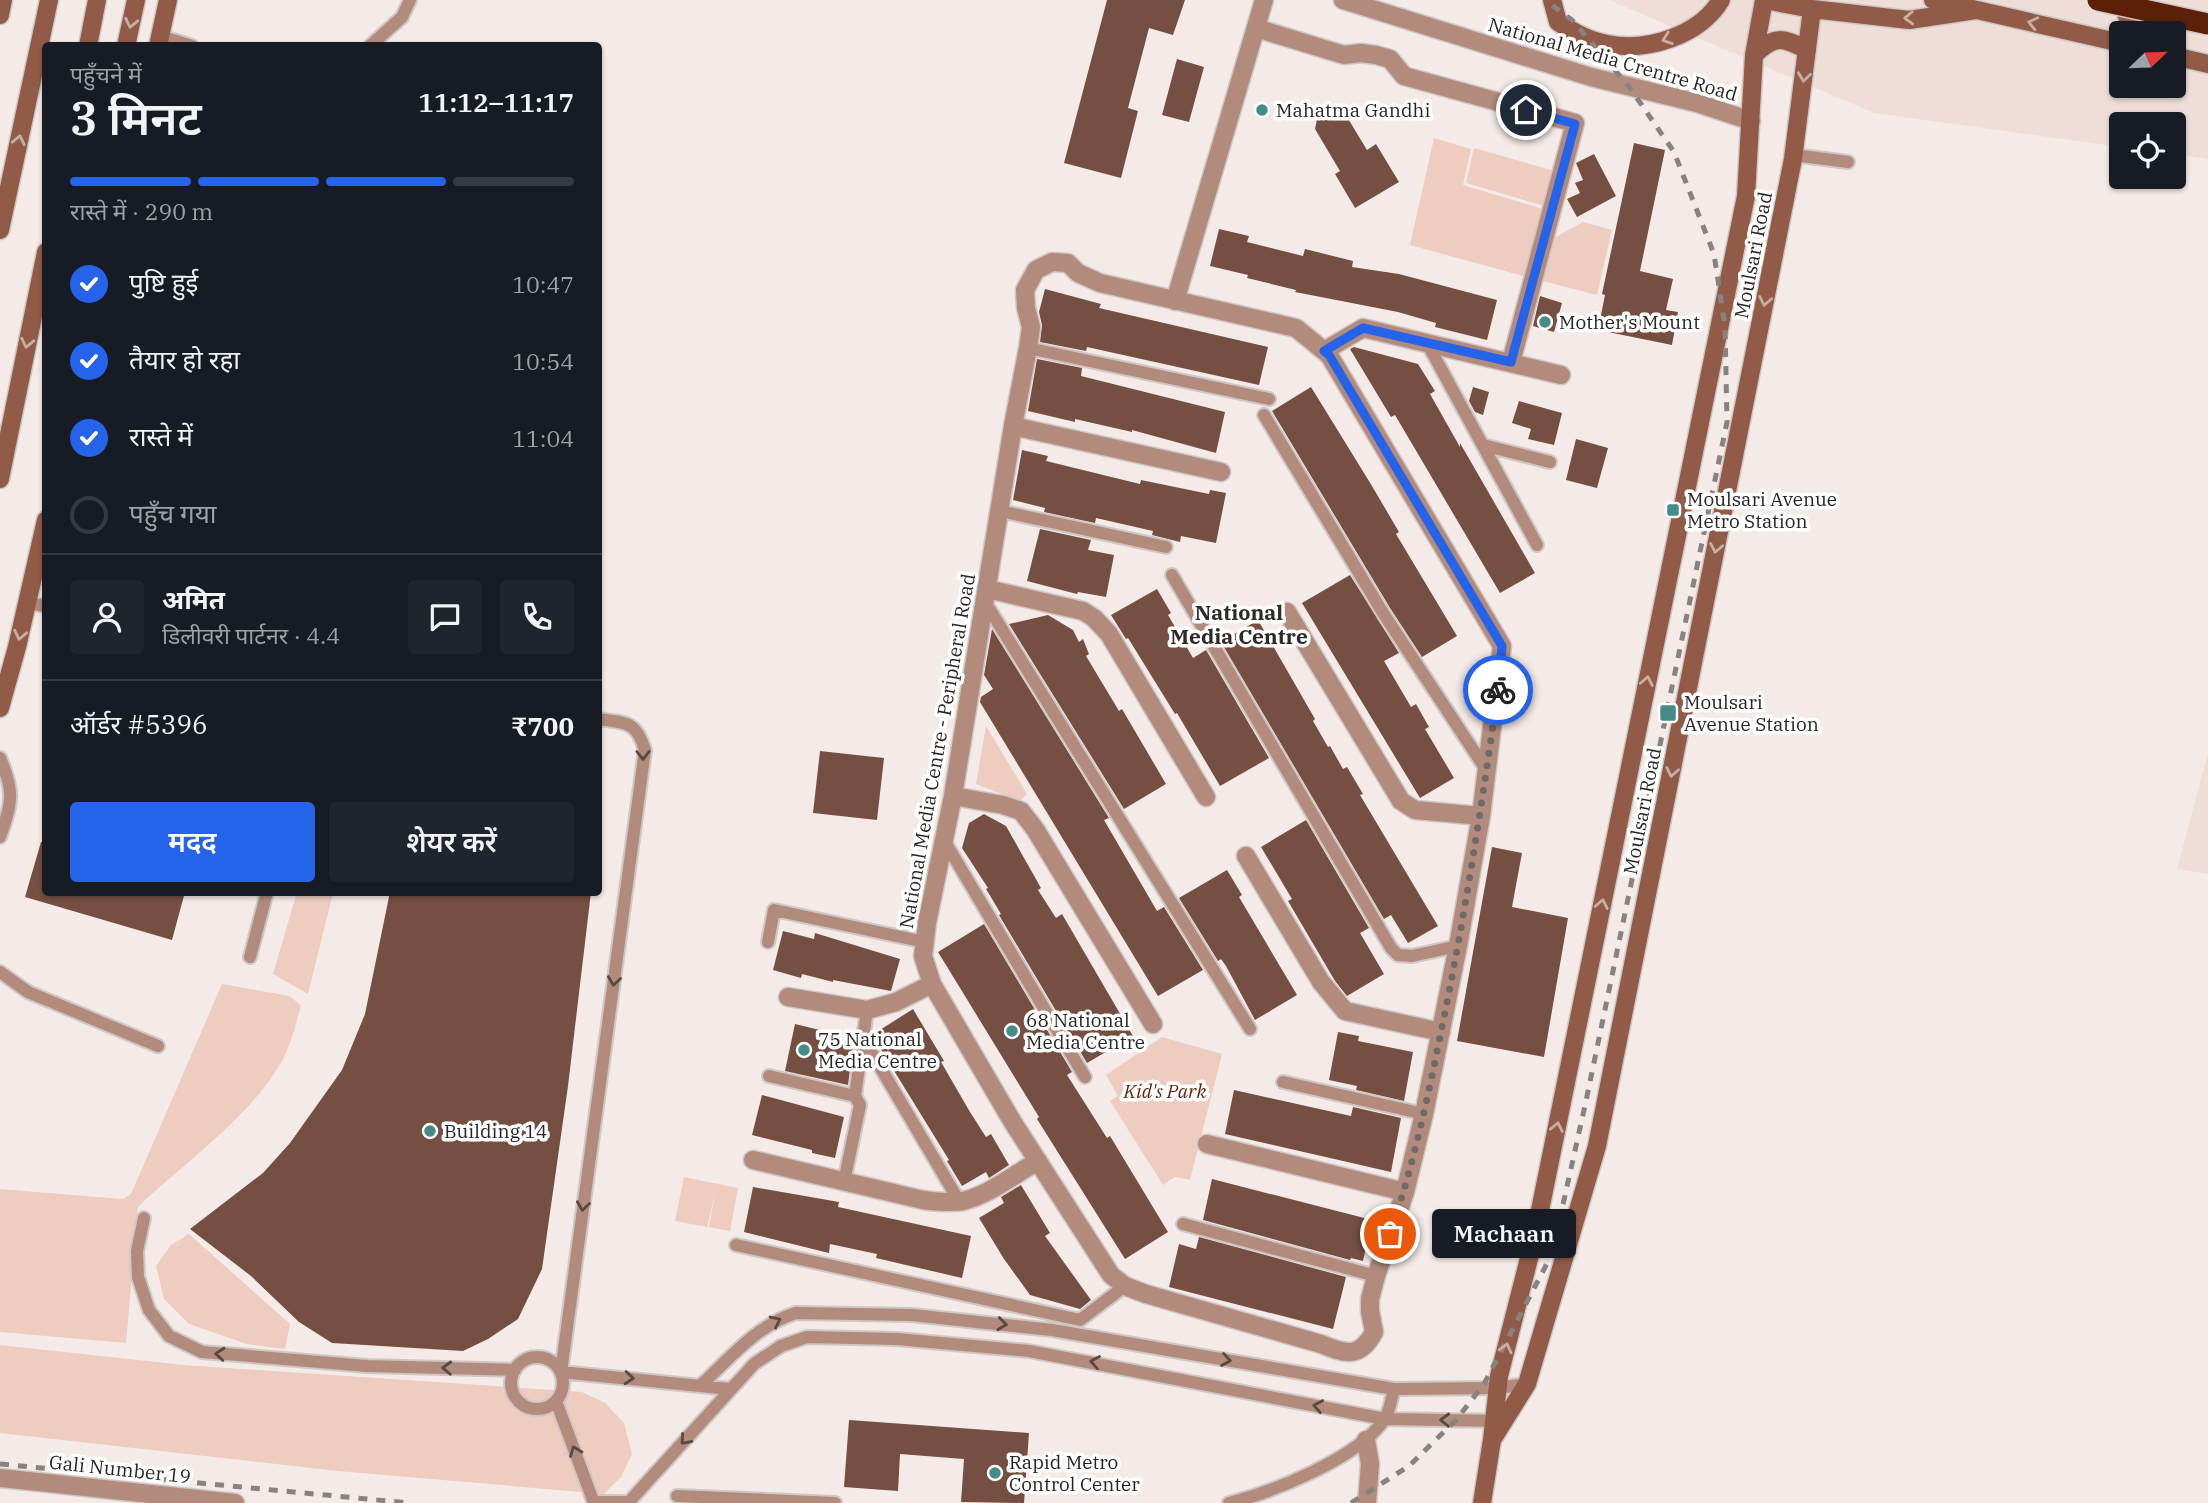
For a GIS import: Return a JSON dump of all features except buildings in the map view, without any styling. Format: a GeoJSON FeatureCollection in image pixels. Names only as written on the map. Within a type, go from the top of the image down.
{"type":"FeatureCollection","features":[{"type":"Feature","properties":{"kind":"highway"},"geometry":{"type":"LineString","coordinates":[[2098,0],[2208,24]]}},
{"type":"Feature","properties":{"kind":"street"},"geometry":{"type":"LineString","coordinates":[[0,15],[3,0]]}},
{"type":"Feature","properties":{"kind":"street"},"geometry":{"type":"LineString","coordinates":[[0,230],[49,0]]}},
{"type":"Feature","properties":{"kind":"street"},"geometry":{"type":"LineString","coordinates":[[89,42],[97,0]]}},
{"type":"Feature","properties":{"kind":"street"},"geometry":{"type":"LineString","coordinates":[[127,42],[136,0]]}},
{"type":"Feature","properties":{"kind":"street"},"geometry":{"type":"LineString","coordinates":[[159,41],[168,0]]}},
{"type":"Feature","properties":{"kind":"street"},"geometry":{"type":"LineString","coordinates":[[1175,301],[1264,0]]}},
{"type":"Feature","properties":{"kind":"street","name":"National Media Crentre Road"},"geometry":{"type":"LineString","coordinates":[[1343,0],[1591,77],[1697,103],[1751,121]]}},
{"type":"Feature","properties":{"kind":"street"},"geometry":{"type":"LineString","coordinates":[[1552,0],[1558,22],[1576,34],[1604,44],[1629,47],[1656,43],[1684,33],[1716,9],[1721,0]]}},
{"type":"Feature","properties":{"kind":"street"},"geometry":{"type":"LineString","coordinates":[[1764,0],[1812,9],[1909,20],[1976,10]]}},
{"type":"Feature","properties":{"kind":"street","name":"Moulsari Road"},"geometry":{"type":"LineString","coordinates":[[1482,1503],[1497,1427],[1497,1388],[1535,1235],[1743,210],[1754,55],[1764,0]]}},
{"type":"Feature","properties":{"kind":"street"},"geometry":{"type":"LineString","coordinates":[[1933,0],[2109,40]]}},
{"type":"Feature","properties":{"kind":"street"},"geometry":{"type":"LineString","coordinates":[[2120,0],[2129,21]]}},
{"type":"Feature","properties":{"kind":"street","name":"Moulsari Road"},"geometry":{"type":"LineString","coordinates":[[1497,1427],[1527,1384],[1597,1146],[1794,155],[1812,9]]}},
{"type":"Feature","properties":{"kind":"street"},"geometry":{"type":"LineString","coordinates":[[1256,29],[1344,55],[1376,55],[1390,60],[1405,76],[1575,124],[1511,362]]}},
{"type":"Feature","properties":{"kind":"street"},"geometry":{"type":"LineString","coordinates":[[1754,55],[1767,42],[1778,40],[1791,42],[1807,50]]}},
{"type":"Feature","properties":{"kind":"street"},"geometry":{"type":"LineString","coordinates":[[2186,59],[2208,64]]}},
{"type":"Feature","properties":{"kind":"street","name":"National Media Centre - Peripheral Road"},"geometry":{"type":"LineString","coordinates":[[1052,262],[1068,263],[1078,273],[1100,283],[1296,328],[1329,355],[1502,646],[1481,816],[1424,1114],[1405,1192],[1376,1276],[1370,1311],[1374,1332],[1363,1348],[1353,1352],[1340,1352],[1321,1343],[1125,1286],[1111,1275],[1038,1161],[932,984],[923,956],[926,923],[945,842],[1028,348],[1031,327],[1025,290],[1036,270],[1052,262]]}},
{"type":"Feature","properties":{"kind":"street"},"geometry":{"type":"LineString","coordinates":[[0,479],[42,272]]}},
{"type":"Feature","properties":{"kind":"street"},"geometry":{"type":"LineString","coordinates":[[1324,351],[1363,328],[1561,375]]}},
{"type":"Feature","properties":{"kind":"street"},"geometry":{"type":"LineString","coordinates":[[1013,426],[1221,472]]}},
{"type":"Feature","properties":{"kind":"street"},"geometry":{"type":"LineString","coordinates":[[0,708],[42,537]]}},
{"type":"Feature","properties":{"kind":"street"},"geometry":{"type":"LineString","coordinates":[[986,596],[1083,611],[1094,618],[1122,655],[1206,797]]}},
{"type":"Feature","properties":{"kind":"street"},"geometry":{"type":"LineString","coordinates":[[1287,612],[1401,801],[1415,810],[1481,816]]}},
{"type":"Feature","properties":{"kind":"street"},"geometry":{"type":"LineString","coordinates":[[953,796],[1003,805],[1020,811],[1035,829],[1153,1024]]}},
{"type":"Feature","properties":{"kind":"street"},"geometry":{"type":"LineString","coordinates":[[1246,856],[1321,982],[1340,1007],[1345,1011],[1441,1032]]}},
{"type":"Feature","properties":{"kind":"street"},"geometry":{"type":"LineString","coordinates":[[788,997],[867,1010],[896,1002],[932,984]]}},
{"type":"Feature","properties":{"kind":"street"},"geometry":{"type":"LineString","coordinates":[[1207,1144],[1405,1192]]}},
{"type":"Feature","properties":{"kind":"street"},"geometry":{"type":"LineString","coordinates":[[753,1160],[923,1200],[947,1203],[982,1193],[1038,1161]]}},
{"type":"Feature","properties":{"kind":"street"},"geometry":{"type":"LineString","coordinates":[[1366,1440],[1370,1464],[1367,1503]]}},
{"type":"Feature","properties":{"kind":"street"},"geometry":{"type":"LineString","coordinates":[[0,1478],[0,1484]]}},
{"type":"Feature","properties":{"kind":"street","name":"Gali Number 19"},"geometry":{"type":"LineString","coordinates":[[0,1478],[235,1503]]}},
{"type":"Feature","properties":{"kind":"lane"},"geometry":{"type":"LineString","coordinates":[[374,42],[402,17],[410,0]]}},
{"type":"Feature","properties":{"kind":"lane"},"geometry":{"type":"LineString","coordinates":[[1794,155],[1848,162]]}},
{"type":"Feature","properties":{"kind":"lane"},"geometry":{"type":"LineString","coordinates":[[1427,343],[1537,545]]}},
{"type":"Feature","properties":{"kind":"lane"},"geometry":{"type":"LineString","coordinates":[[1028,348],[1269,399]]}},
{"type":"Feature","properties":{"kind":"lane"},"geometry":{"type":"LineString","coordinates":[[1264,415],[1383,613],[1487,771]]}},
{"type":"Feature","properties":{"kind":"lane"},"geometry":{"type":"LineString","coordinates":[[1483,445],[1550,462]]}},
{"type":"Feature","properties":{"kind":"lane"},"geometry":{"type":"LineString","coordinates":[[1000,511],[1166,547]]}},
{"type":"Feature","properties":{"kind":"lane"},"geometry":{"type":"LineString","coordinates":[[1172,575],[1391,948],[1398,955],[1412,956],[1458,946]]}},
{"type":"Feature","properties":{"kind":"lane"},"geometry":{"type":"LineString","coordinates":[[986,596],[1250,1030]]}},
{"type":"Feature","properties":{"kind":"lane"},"geometry":{"type":"LineString","coordinates":[[26,603],[42,605]]}},
{"type":"Feature","properties":{"kind":"lane"},"geometry":{"type":"LineString","coordinates":[[602,720],[626,723],[639,732],[645,750],[561,1372],[563,1390],[556,1401],[545,1408],[536,1409],[521,1404],[512,1390],[515,1370],[524,1361],[540,1357],[548,1360],[561,1372],[730,1389]]}},
{"type":"Feature","properties":{"kind":"lane"},"geometry":{"type":"LineString","coordinates":[[0,758],[10,784],[11,806],[0,837]]}},
{"type":"Feature","properties":{"kind":"lane"},"geometry":{"type":"LineString","coordinates":[[945,842],[1085,1077]]}},
{"type":"Feature","properties":{"kind":"lane"},"geometry":{"type":"LineString","coordinates":[[250,957],[266,896]]}},
{"type":"Feature","properties":{"kind":"lane"},"geometry":{"type":"LineString","coordinates":[[768,942],[774,909],[925,942]]}},
{"type":"Feature","properties":{"kind":"lane"},"geometry":{"type":"LineString","coordinates":[[0,972],[28,992],[159,1046]]}},
{"type":"Feature","properties":{"kind":"lane"},"geometry":{"type":"LineString","coordinates":[[844,1182],[860,1105],[855,1096],[867,1010]]}},
{"type":"Feature","properties":{"kind":"lane"},"geometry":{"type":"LineString","coordinates":[[863,1038],[959,1201]]}},
{"type":"Feature","properties":{"kind":"lane"},"geometry":{"type":"LineString","coordinates":[[769,1076],[855,1096]]}},
{"type":"Feature","properties":{"kind":"lane"},"geometry":{"type":"LineString","coordinates":[[1283,1082],[1424,1114]]}},
{"type":"Feature","properties":{"kind":"lane"},"geometry":{"type":"LineString","coordinates":[[144,1218],[137,1251],[138,1277],[149,1310],[169,1336],[202,1352],[367,1366],[515,1370]]}},
{"type":"Feature","properties":{"kind":"lane"},"geometry":{"type":"LineString","coordinates":[[1183,1224],[1376,1276]]}},
{"type":"Feature","properties":{"kind":"lane"},"geometry":{"type":"LineString","coordinates":[[736,1245],[1080,1320],[1125,1286]]}},
{"type":"Feature","properties":{"kind":"lane"},"geometry":{"type":"LineString","coordinates":[[701,1385],[762,1328],[778,1318],[796,1313],[912,1315],[1052,1330],[1394,1389],[1497,1388],[1527,1384]]}},
{"type":"Feature","properties":{"kind":"lane"},"geometry":{"type":"LineString","coordinates":[[861,1314],[861,1338]]}},
{"type":"Feature","properties":{"kind":"lane"},"geometry":{"type":"LineString","coordinates":[[556,1401],[594,1502],[628,1502],[754,1364],[781,1346],[807,1337],[861,1338],[1030,1351],[1385,1419],[1497,1427]]}},
{"type":"Feature","properties":{"kind":"lane"},"geometry":{"type":"LineString","coordinates":[[1229,1503],[1259,1496],[1326,1465],[1366,1440],[1385,1419],[1394,1389]]}},
{"type":"Feature","properties":{"kind":"lane"},"geometry":{"type":"LineString","coordinates":[[677,1496],[835,1503]]}},
{"type":"Feature","properties":{"kind":"shaded area"},"geometry":{"type":"Polygon","coordinates":[[[1609,0],[2208,0],[2208,159],[2186,156],[2186,112],[2109,112],[2109,145],[1874,113],[1609,0]]]}},
{"type":"Feature","properties":{"kind":"shaded area"},"geometry":{"type":"Polygon","coordinates":[[[2208,752],[2208,874],[2177,869],[2208,752]]]}},
{"type":"Feature","properties":{"kind":"green space"},"geometry":{"type":"Polygon","coordinates":[[[1434,138],[1471,149],[1463,185],[1546,210],[1527,277],[1410,245],[1434,138]]]}},
{"type":"Feature","properties":{"kind":"green space"},"geometry":{"type":"Polygon","coordinates":[[[1474,148],[1555,171],[1545,206],[1466,183],[1474,148]]]}},
{"type":"Feature","properties":{"kind":"green space"},"geometry":{"type":"Polygon","coordinates":[[[1583,222],[1612,230],[1597,295],[1539,280],[1550,240],[1583,222]]]}},
{"type":"Feature","properties":{"kind":"green space"},"geometry":{"type":"Polygon","coordinates":[[[986,726],[1027,794],[1020,801],[976,784],[986,726]]]}},
{"type":"Feature","properties":{"kind":"green space"},"geometry":{"type":"Polygon","coordinates":[[[296,896],[332,896],[308,994],[273,974],[296,896]]]}},
{"type":"Feature","properties":{"kind":"green space"},"geometry":{"type":"Polygon","coordinates":[[[222,984],[290,996],[301,1006],[284,1057],[255,1099],[217,1137],[138,1207],[126,1343],[0,1332],[0,1189],[123,1199],[131,1194],[222,984]]]}},
{"type":"Feature","properties":{"kind":"green space","name":"Kid's Park"},"geometry":{"type":"Polygon","coordinates":[[[1162,1037],[1222,1054],[1190,1180],[1175,1177],[1163,1185],[1110,1101],[1118,1096],[1106,1075],[1162,1037]]]}},
{"type":"Feature","properties":{"kind":"green space"},"geometry":{"type":"Polygon","coordinates":[[[684,1177],[738,1188],[730,1231],[709,1227],[715,1193],[707,1227],[675,1221],[684,1177]]]}},
{"type":"Feature","properties":{"kind":"green space"},"geometry":{"type":"Polygon","coordinates":[[[189,1234],[290,1324],[285,1349],[247,1344],[189,1324],[164,1299],[156,1266],[171,1245],[189,1234]]]}},
{"type":"Feature","properties":{"kind":"green space"},"geometry":{"type":"Polygon","coordinates":[[[0,1345],[184,1365],[582,1392],[605,1403],[624,1423],[632,1454],[621,1477],[604,1494],[338,1471],[0,1433],[0,1345]]]}},
{"type":"Feature","properties":{"kind":"railway"},"geometry":{"type":"LineString","coordinates":[[1351,1503],[1409,1466],[1456,1420],[1484,1384],[1552,1254],[1727,422],[1725,326],[1714,254],[1674,152],[1630,88],[1572,20],[1545,0]]}},
{"type":"Feature","properties":{"kind":"railway"},"geometry":{"type":"LineString","coordinates":[[0,1464],[409,1503]]}},
{"type":"Feature","properties":{"kind":"way so far"},"geometry":{"type":"LineString","coordinates":[[1390,1234],[1405,1192],[1424,1114],[1458,946],[1481,816],[1498,690]]}},
{"type":"Feature","properties":{"kind":"place","name":"Mahatma Gandhi"},"geometry":{"type":"Point","coordinates":[1262,110]}},
{"type":"Feature","properties":{"kind":"place","name":"Mother's Mount"},"geometry":{"type":"Point","coordinates":[1545,322]}},
{"type":"Feature","properties":{"kind":"place","name":"Moulsari Avenue Metro Station"},"geometry":{"type":"Point","coordinates":[1673,510]}},
{"type":"Feature","properties":{"kind":"place","name":"Moulsari Avenue Station"},"geometry":{"type":"Point","coordinates":[1668,713]}},
{"type":"Feature","properties":{"kind":"place","name":"68 National Media Centre"},"geometry":{"type":"Point","coordinates":[1012,1031]}},
{"type":"Feature","properties":{"kind":"place","name":"75 National Media Centre"},"geometry":{"type":"Point","coordinates":[804,1050]}},
{"type":"Feature","properties":{"kind":"place","name":"Building 14"},"geometry":{"type":"Point","coordinates":[430,1131]}},
{"type":"Feature","properties":{"kind":"place","name":"Machaan"},"geometry":{"type":"Point","coordinates":[1390,1234]}},
{"type":"Feature","properties":{"kind":"place","name":"Rapid Metro Control Center"},"geometry":{"type":"Point","coordinates":[995,1473]}},
{"type":"Feature","properties":{"kind":"district","name":"National Media Centre"},"geometry":{"type":"Point","coordinates":[1239,625]}},
{"type":"Feature","properties":{"kind":"route"},"geometry":{"type":"LineString","coordinates":[[1498,690],[1502,646],[1493,627],[1329,355],[1324,351],[1363,328],[1511,362],[1575,124],[1526,110]]}}]}
